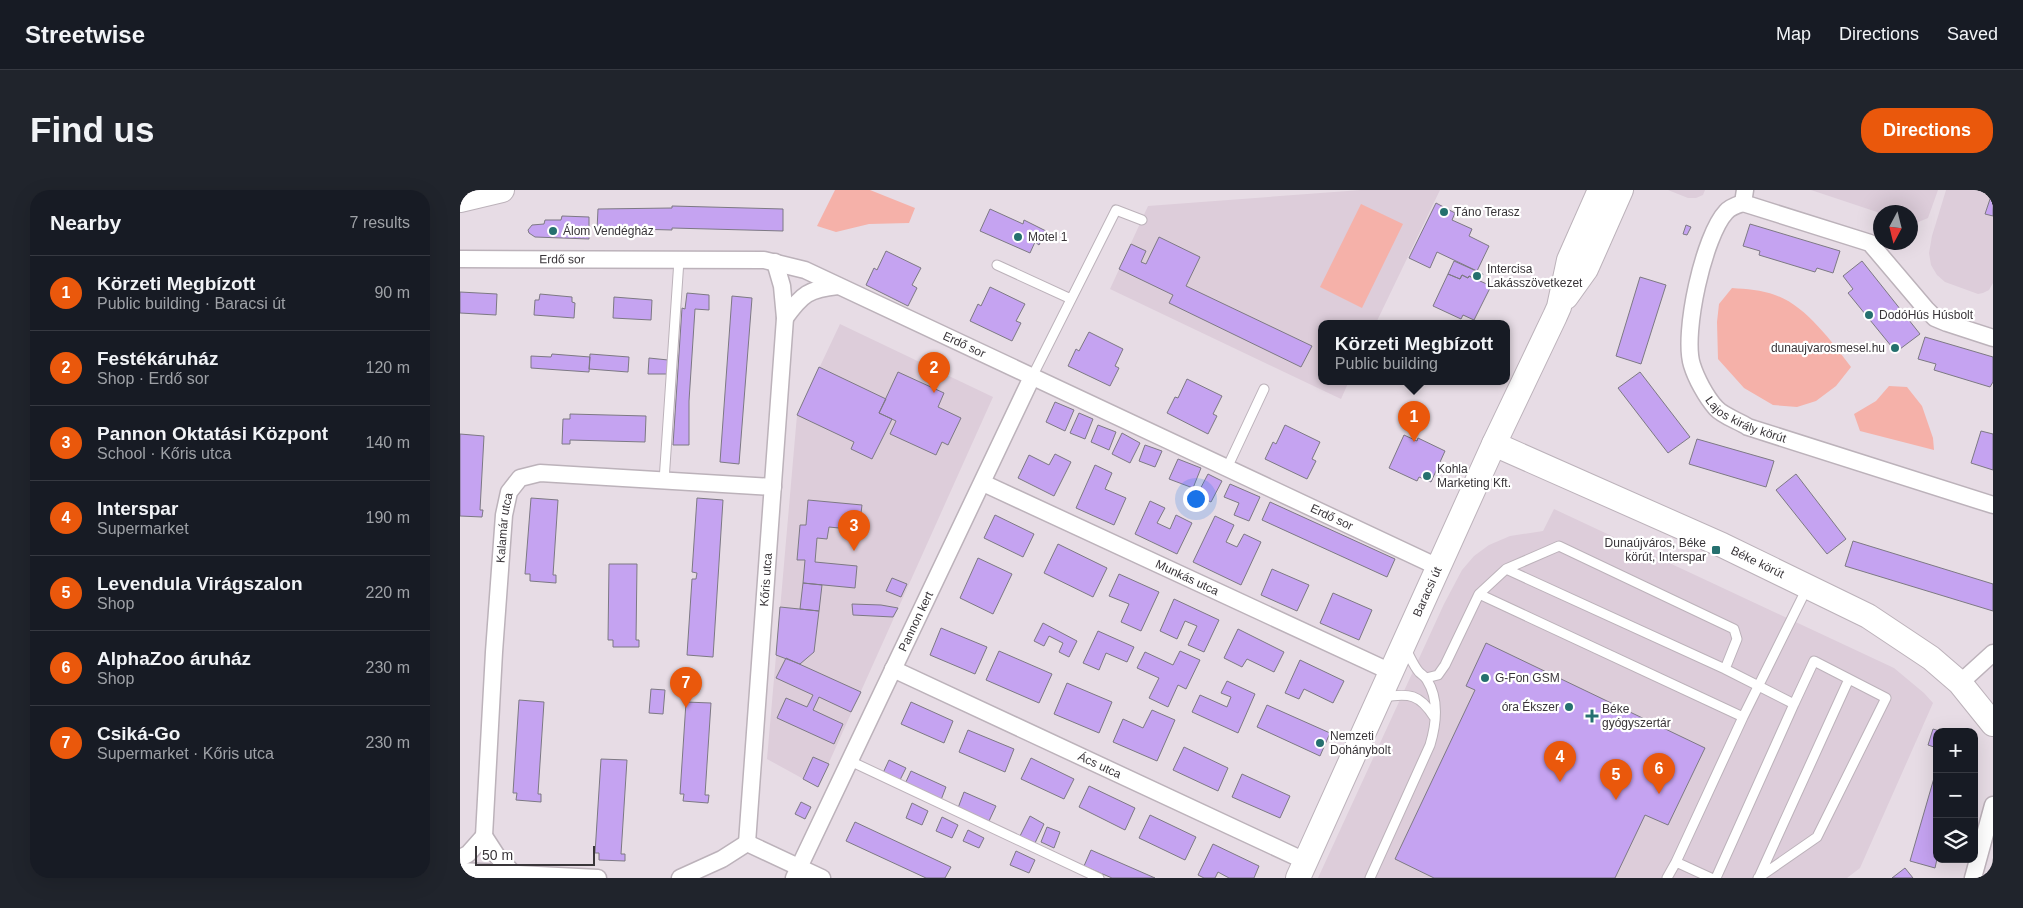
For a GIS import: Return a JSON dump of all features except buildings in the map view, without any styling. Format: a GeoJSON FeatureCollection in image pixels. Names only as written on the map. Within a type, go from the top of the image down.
{"type":"FeatureCollection","features":[{"type":"Feature","properties":{"kind":"street"},"geometry":{"type":"LineString","coordinates":[[460,200],[502,190]]}},
{"type":"Feature","properties":{"kind":"street","name":"Baracsi út"},"geometry":{"type":"LineString","coordinates":[[1559,306],[1569,260],[1600,190]]}},
{"type":"Feature","properties":{"kind":"street","name":"Baracsi út"},"geometry":{"type":"LineString","coordinates":[[1302,869],[1494,444],[1559,306],[1586,269],[1621,190]]}},
{"type":"Feature","properties":{"kind":"street","name":"Lajos király körút"},"geometry":{"type":"LineString","coordinates":[[1992,505],[1748,427],[1716,408],[1700,383],[1691,363],[1691,322],[1695,296],[1710,240],[1717,224],[1726,211],[1744,196],[1870,242],[1935,318],[1993,338]]}},
{"type":"Feature","properties":{"kind":"street","name":"Erdő sor"},"geometry":{"type":"LineString","coordinates":[[460,259],[764,260],[804,270],[1438,567]]}},
{"type":"Feature","properties":{"kind":"street","name":"Kőris utca"},"geometry":{"type":"LineString","coordinates":[[746,843],[785,318],[782,286],[776,262]]}},
{"type":"Feature","properties":{"kind":"street"},"geometry":{"type":"LineString","coordinates":[[785,318],[797,301],[815,288],[838,286]]}},
{"type":"Feature","properties":{"kind":"street","name":"Pannon kert"},"geometry":{"type":"LineString","coordinates":[[796,873],[1032,377]]}},
{"type":"Feature","properties":{"kind":"street","name":"Béke körút"},"geometry":{"type":"LineString","coordinates":[[1494,444],[1722,545],[1868,616],[1931,658],[1960,683],[1993,724]]}},
{"type":"Feature","properties":{"kind":"street","name":"Kalamár utca"},"geometry":{"type":"LineString","coordinates":[[484,836],[504,514],[509,492],[520,478],[540,472],[773,487]]}},
{"type":"Feature","properties":{"kind":"street","name":"Munkás utca"},"geometry":{"type":"LineString","coordinates":[[983,483],[1391,672]]}},
{"type":"Feature","properties":{"kind":"street"},"geometry":{"type":"LineString","coordinates":[[1960,683],[1993,653]]}},
{"type":"Feature","properties":{"kind":"street","name":"Ács utca"},"geometry":{"type":"LineString","coordinates":[[893,669],[1302,869]]}},
{"type":"Feature","properties":{"kind":"street"},"geometry":{"type":"LineString","coordinates":[[1973,878],[1993,804]]}},
{"type":"Feature","properties":{"kind":"street"},"geometry":{"type":"LineString","coordinates":[[460,858],[468,854],[484,836],[513,876]]}},
{"type":"Feature","properties":{"kind":"street"},"geometry":{"type":"LineString","coordinates":[[680,878],[722,859],[746,843],[796,873],[822,878]]}},
{"type":"Feature","properties":{"kind":"street"},"geometry":{"type":"LineString","coordinates":[[460,871],[513,876],[598,878]]}},
{"type":"Feature","properties":{"kind":"lane"},"geometry":{"type":"LineString","coordinates":[[1032,377],[1116,210],[1142,220]]}},
{"type":"Feature","properties":{"kind":"lane"},"geometry":{"type":"LineString","coordinates":[[664,481],[679,260]]}},
{"type":"Feature","properties":{"kind":"lane"},"geometry":{"type":"LineString","coordinates":[[997,265],[1071,300]]}},
{"type":"Feature","properties":{"kind":"lane"},"geometry":{"type":"LineString","coordinates":[[1227,468],[1264,389]]}},
{"type":"Feature","properties":{"kind":"lane"},"geometry":{"type":"LineString","coordinates":[[1426,678],[1438,674],[1445,665],[1479,594],[1506,569],[1559,546],[1734,629],[1737,639],[1725,670]]}},
{"type":"Feature","properties":{"kind":"lane"},"geometry":{"type":"LineString","coordinates":[[1506,569],[1794,704]]}},
{"type":"Feature","properties":{"kind":"lane"},"geometry":{"type":"LineString","coordinates":[[1667,878],[1743,717],[1808,586]]}},
{"type":"Feature","properties":{"kind":"lane"},"geometry":{"type":"LineString","coordinates":[[1479,594],[1743,717]]}},
{"type":"Feature","properties":{"kind":"lane"},"geometry":{"type":"LineString","coordinates":[[1370,878],[1430,745],[1434,731],[1434,699],[1426,678],[1419,672],[1404,645]]}},
{"type":"Feature","properties":{"kind":"lane"},"geometry":{"type":"LineString","coordinates":[[1716,878],[1814,661],[1886,698],[1817,837],[1759,878]]}},
{"type":"Feature","properties":{"kind":"lane"},"geometry":{"type":"LineString","coordinates":[[1759,878],[1849,679]]}},
{"type":"Feature","properties":{"kind":"lane"},"geometry":{"type":"LineString","coordinates":[[1380,697],[1405,695],[1420,699],[1435,719]]}},
{"type":"Feature","properties":{"kind":"lane"},"geometry":{"type":"LineString","coordinates":[[850,761],[1099,878]]}},
{"type":"Feature","properties":{"kind":"lane"},"geometry":{"type":"LineString","coordinates":[[1676,862],[1711,878]]}},
{"type":"Feature","properties":{"kind":"shaded area"},"geometry":{"type":"Polygon","coordinates":[[[835,190],[870,190],[915,208],[909,223],[869,224],[836,232],[817,226],[835,190]]]}},
{"type":"Feature","properties":{"kind":"shaded area"},"geometry":{"type":"Polygon","coordinates":[[[1361,190],[1440,190],[1377,320],[1318,320],[1318,385],[1347,385],[1341,399],[1110,289],[1148,206],[1361,190]]]}},
{"type":"Feature","properties":{"kind":"shaded area"},"geometry":{"type":"Polygon","coordinates":[[[1668,190],[1705,190],[1703,195],[1696,198],[1688,198],[1668,190]]]}},
{"type":"Feature","properties":{"kind":"shaded area"},"geometry":{"type":"Polygon","coordinates":[[[1811,190],[1938,190],[1928,218],[1918,222],[1918,205],[1873,205],[1873,211],[1811,190]]]}},
{"type":"Feature","properties":{"kind":"shaded area"},"geometry":{"type":"Polygon","coordinates":[[[1946,190],[1993,190],[1993,283],[1989,290],[1983,293],[1978,294],[1945,282],[1937,275],[1931,265],[1929,253],[1932,236],[1946,190]]]}},
{"type":"Feature","properties":{"kind":"shaded area"},"geometry":{"type":"Polygon","coordinates":[[[1361,204],[1403,224],[1362,308],[1320,287],[1361,204]]]}},
{"type":"Feature","properties":{"kind":"shaded area"},"geometry":{"type":"Polygon","coordinates":[[[1732,288],[1775,295],[1797,307],[1817,325],[1851,367],[1836,386],[1816,401],[1797,407],[1773,405],[1744,388],[1718,359],[1717,322],[1719,304],[1732,288]]]}},
{"type":"Feature","properties":{"kind":"shaded area"},"geometry":{"type":"Polygon","coordinates":[[[840,324],[993,397],[818,787],[767,759],[797,415],[840,324]]]}},
{"type":"Feature","properties":{"kind":"shaded area"},"geometry":{"type":"Polygon","coordinates":[[[1889,386],[1907,387],[1922,406],[1933,438],[1934,450],[1860,431],[1854,414],[1876,401],[1889,386]]]}},
{"type":"Feature","properties":{"kind":"shaded area"},"geometry":{"type":"Polygon","coordinates":[[[1554,509],[1894,668],[1933,703],[1860,868],[1847,878],[1318,878],[1444,604],[1462,570],[1474,556],[1489,545],[1510,536],[1543,531],[1554,509]]]}},
{"type":"Feature","properties":{"kind":"place","name":"Táno Terasz"},"geometry":{"type":"Point","coordinates":[1444,212]}},
{"type":"Feature","properties":{"kind":"place","name":"Álom Vendégház"},"geometry":{"type":"Point","coordinates":[553,231]}},
{"type":"Feature","properties":{"kind":"place","name":"Motel 1"},"geometry":{"type":"Point","coordinates":[1018,237]}},
{"type":"Feature","properties":{"kind":"place","name":"Intercisa Lakásszövetkezet"},"geometry":{"type":"Point","coordinates":[1477,276]}},
{"type":"Feature","properties":{"kind":"place","name":"DodóHús Húsbolt"},"geometry":{"type":"Point","coordinates":[1869,315]}},
{"type":"Feature","properties":{"kind":"place","name":"dunaujvarosmesel.hu"},"geometry":{"type":"Point","coordinates":[1895,348]}},
{"type":"Feature","properties":{"kind":"place","name":"Festékáruház"},"geometry":{"type":"Point","coordinates":[934,393]}},
{"type":"Feature","properties":{"kind":"place","name":"Körzeti Megbízott"},"geometry":{"type":"Point","coordinates":[1414,442]}},
{"type":"Feature","properties":{"kind":"place","name":"Kohla Marketing Kft."},"geometry":{"type":"Point","coordinates":[1427,476]}},
{"type":"Feature","properties":{"kind":"place","name":"Dunaújváros, Béke körút, Interspar"},"geometry":{"type":"Point","coordinates":[1716,550]}},
{"type":"Feature","properties":{"kind":"place","name":"Pannon Oktatási Központ"},"geometry":{"type":"Point","coordinates":[854,551]}},
{"type":"Feature","properties":{"kind":"place","name":"G-Fon GSM"},"geometry":{"type":"Point","coordinates":[1485,678]}},
{"type":"Feature","properties":{"kind":"place","name":"óra Ékszer"},"geometry":{"type":"Point","coordinates":[1569,707]}},
{"type":"Feature","properties":{"kind":"place","name":"Csiká-Go"},"geometry":{"type":"Point","coordinates":[686,708]}},
{"type":"Feature","properties":{"kind":"place","name":"Béke gyógyszertár"},"geometry":{"type":"Point","coordinates":[1592,716]}},
{"type":"Feature","properties":{"kind":"place","name":"Nemzeti Dohánybolt"},"geometry":{"type":"Point","coordinates":[1320,743]}},
{"type":"Feature","properties":{"kind":"place","name":"Interspar"},"geometry":{"type":"Point","coordinates":[1560,782]}},
{"type":"Feature","properties":{"kind":"place","name":"AlphaZoo áruház"},"geometry":{"type":"Point","coordinates":[1659,794]}},
{"type":"Feature","properties":{"kind":"place","name":"Levendula Virágszalon"},"geometry":{"type":"Point","coordinates":[1616,800]}}]}
